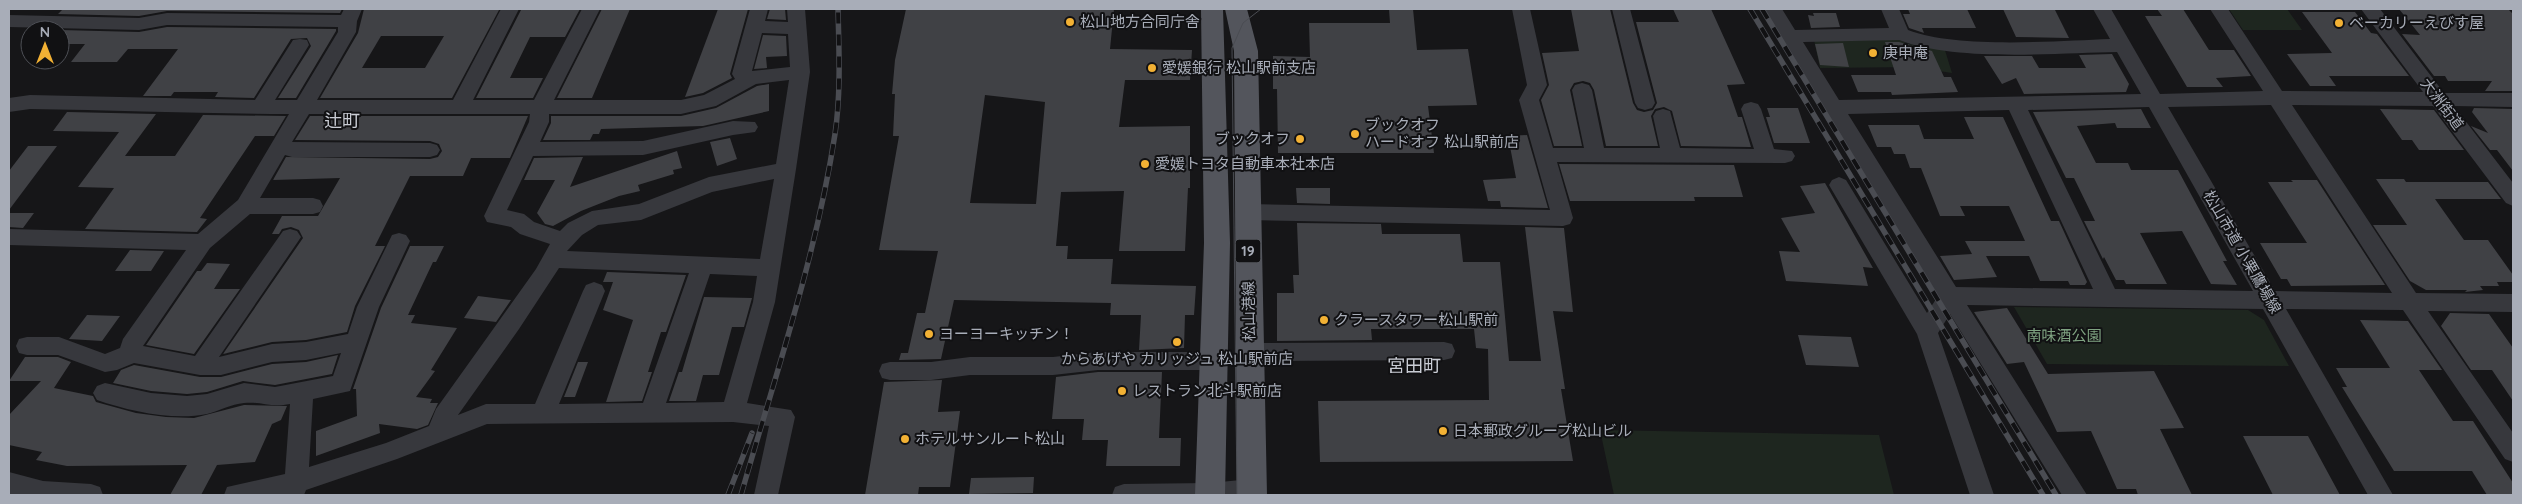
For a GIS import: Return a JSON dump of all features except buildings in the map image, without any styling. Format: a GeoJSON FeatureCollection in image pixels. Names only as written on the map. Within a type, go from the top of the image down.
{"type":"FeatureCollection","features":[{"type":"Feature","properties":{"kind":"main road","name":"19"},"geometry":{"type":"LineString","coordinates":[[1210,495],[1217,242],[1212,9]]}},
{"type":"Feature","properties":{"kind":"main road","name":"松山港線"},"geometry":{"type":"LineString","coordinates":[[1236,9],[1246,51],[1252,493]]}},
{"type":"Feature","properties":{"kind":"street"},"geometry":{"type":"LineString","coordinates":[[459,108],[510,9]]}},
{"type":"Feature","properties":{"kind":"street"},"geometry":{"type":"LineString","coordinates":[[563,240],[527,228],[518,220],[494,216],[539,122],[540,108],[591,9]]}},
{"type":"Feature","properties":{"kind":"street"},"geometry":{"type":"LineString","coordinates":[[745,81],[742,74],[759,9]]}},
{"type":"Feature","properties":{"kind":"street"},"geometry":{"type":"LineString","coordinates":[[1248,212],[1563,218],[1529,100],[1537,85],[1521,9]]}},
{"type":"Feature","properties":{"kind":"street"},"geometry":{"type":"LineString","coordinates":[[1621,9],[1645,103]]}},
{"type":"Feature","properties":{"kind":"street"},"geometry":{"type":"LineString","coordinates":[[1773,9],[1950,296],[2076,495]]}},
{"type":"Feature","properties":{"kind":"street"},"geometry":{"type":"LineString","coordinates":[[1890,9],[1901,34]]}},
{"type":"Feature","properties":{"kind":"street","name":"松山市道 小栗鷹場線"},"geometry":{"type":"LineString","coordinates":[[2102,9],[2381,495]]}},
{"type":"Feature","properties":{"kind":"street"},"geometry":{"type":"LineString","coordinates":[[2219,9],[2410,301],[2513,452]]}},
{"type":"Feature","properties":{"kind":"street","name":"大洲街道"},"geometry":{"type":"LineString","coordinates":[[2370,9],[2513,198]]}},
{"type":"Feature","properties":{"kind":"street"},"geometry":{"type":"LineString","coordinates":[[9,21],[139,24],[172,14],[350,15],[347,32],[245,206],[203,242],[131,345],[132,353]]}},
{"type":"Feature","properties":{"kind":"street"},"geometry":{"type":"LineString","coordinates":[[733,412],[764,302],[800,72],[793,18],[755,27]]}},
{"type":"Feature","properties":{"kind":"street"},"geometry":{"type":"LineString","coordinates":[[1791,36],[1901,34],[1914,41],[1987,46],[2124,45]]}},
{"type":"Feature","properties":{"kind":"street"},"geometry":{"type":"LineString","coordinates":[[261,107],[299,45]]}},
{"type":"Feature","properties":{"kind":"street"},"geometry":{"type":"LineString","coordinates":[[11,107],[50,102],[261,107],[681,107],[708,101],[745,81],[770,74],[800,72]]}},
{"type":"Feature","properties":{"kind":"street"},"geometry":{"type":"LineString","coordinates":[[1582,90],[1596,156]]}},
{"type":"Feature","properties":{"kind":"street"},"geometry":{"type":"LineString","coordinates":[[1835,107],[2277,98],[2513,100]]}},
{"type":"Feature","properties":{"kind":"street"},"geometry":{"type":"LineString","coordinates":[[2015,103],[2108,297]]}},
{"type":"Feature","properties":{"kind":"street"},"geometry":{"type":"LineString","coordinates":[[1545,155],[1775,156],[1751,109]]}},
{"type":"Feature","properties":{"kind":"street"},"geometry":{"type":"LineString","coordinates":[[1663,116],[1672,156]]}},
{"type":"Feature","properties":{"kind":"street"},"geometry":{"type":"LineString","coordinates":[[526,149],[625,142],[654,147],[738,123]]}},
{"type":"Feature","properties":{"kind":"street"},"geometry":{"type":"LineString","coordinates":[[280,145],[292,150],[430,150]]}},
{"type":"Feature","properties":{"kind":"street"},"geometry":{"type":"LineString","coordinates":[[443,431],[440,424],[444,416],[511,323],[563,240],[575,229],[592,219],[608,215],[641,212],[709,184],[786,170]]}},
{"type":"Feature","properties":{"kind":"street"},"geometry":{"type":"LineString","coordinates":[[1839,185],[1927,332],[1982,495]]}},
{"type":"Feature","properties":{"kind":"street"},"geometry":{"type":"LineString","coordinates":[[245,206],[313,206]]}},
{"type":"Feature","properties":{"kind":"street"},"geometry":{"type":"LineString","coordinates":[[9,237],[203,242]]}},
{"type":"Feature","properties":{"kind":"street"},"geometry":{"type":"LineString","coordinates":[[200,366],[290,237]]}},
{"type":"Feature","properties":{"kind":"street"},"geometry":{"type":"LineString","coordinates":[[105,393],[152,403],[187,406],[207,404],[244,394],[275,397],[342,384],[368,307],[399,241]]}},
{"type":"Feature","properties":{"kind":"street"},"geometry":{"type":"LineString","coordinates":[[552,259],[769,268]]}},
{"type":"Feature","properties":{"kind":"street"},"geometry":{"type":"LineString","coordinates":[[650,412],[703,264]]}},
{"type":"Feature","properties":{"kind":"street"},"geometry":{"type":"LineString","coordinates":[[543,413],[594,291]]}},
{"type":"Feature","properties":{"kind":"street"},"geometry":{"type":"LineString","coordinates":[[1950,296],[2513,303]]}},
{"type":"Feature","properties":{"kind":"street"},"geometry":{"type":"LineString","coordinates":[[1927,332],[1950,296]]}},
{"type":"Feature","properties":{"kind":"street"},"geometry":{"type":"LineString","coordinates":[[27,346],[58,346],[105,363],[117,361],[132,353],[200,366],[221,366],[272,353],[306,351],[357,341]]}},
{"type":"Feature","properties":{"kind":"street"},"geometry":{"type":"LineString","coordinates":[[1250,352],[1444,351]]}},
{"type":"Feature","properties":{"kind":"street"},"geometry":{"type":"LineString","coordinates":[[890,371],[931,371],[970,366],[1053,366],[1098,361],[1215,361]]}},
{"type":"Feature","properties":{"kind":"street"},"geometry":{"type":"LineString","coordinates":[[293,488],[302,392]]}},
{"type":"Feature","properties":{"kind":"street"},"geometry":{"type":"LineString","coordinates":[[236,495],[293,488],[486,414],[733,412],[783,416],[766,495]]}},
{"type":"Feature","properties":{"kind":"street"},"geometry":{"type":"LineString","coordinates":[[9,483],[43,492],[91,495]]}},
{"type":"Feature","properties":{"kind":"street"},"geometry":{"type":"LineString","coordinates":[[1124,495],[1252,493]]}},
{"type":"Feature","properties":{"kind":"green space"},"geometry":{"type":"Polygon","coordinates":[[[2229,9],[2287,9],[2302,30],[2243,30],[2229,9]]]}},
{"type":"Feature","properties":{"kind":"green space"},"geometry":{"type":"Polygon","coordinates":[[[1897,39],[1909,44],[1944,47],[1952,73],[1914,67],[1820,68],[1814,40],[1897,39]]]}},
{"type":"Feature","properties":{"kind":"green space","name":"南味酒公園"},"geometry":{"type":"Polygon","coordinates":[[[2014,307],[2248,310],[2264,320],[2289,366],[2047,364],[2014,307]]]}},
{"type":"Feature","properties":{"kind":"green space"},"geometry":{"type":"Polygon","coordinates":[[[1600,430],[1879,435],[1894,495],[1614,495],[1600,430]]]}},
{"type":"Feature","properties":{"kind":"tram line"},"geometry":{"type":"LineString","coordinates":[[1237,495],[1232,48],[1243,23],[1261,9]]}},
{"type":"Feature","properties":{"kind":"railway"},"geometry":{"type":"LineString","coordinates":[[741,495],[794,316],[827,180],[838,103],[838,9]]}},
{"type":"Feature","properties":{"kind":"railway"},"geometry":{"type":"LineString","coordinates":[[1750,9],[2043,495]]}},
{"type":"Feature","properties":{"kind":"railway"},"geometry":{"type":"LineString","coordinates":[[1762,9],[2056,495]]}},
{"type":"Feature","properties":{"kind":"railway"},"geometry":{"type":"LineString","coordinates":[[728,495],[752,433]]}},
{"type":"Feature","properties":{"kind":"place","name":"松山地方合同庁舎"},"geometry":{"type":"Point","coordinates":[1070,22]}},
{"type":"Feature","properties":{"kind":"place","name":"ベーカリーえびす屋"},"geometry":{"type":"Point","coordinates":[2339,23]}},
{"type":"Feature","properties":{"kind":"place","name":"庚申庵"},"geometry":{"type":"Point","coordinates":[1873,53]}},
{"type":"Feature","properties":{"kind":"place","name":"愛媛銀行 松山駅前支店"},"geometry":{"type":"Point","coordinates":[1152,68]}},
{"type":"Feature","properties":{"kind":"place","name":"ブックオフ ハードオフ 松山駅前店"},"geometry":{"type":"Point","coordinates":[1355,134]}},
{"type":"Feature","properties":{"kind":"place","name":"ブックオフ"},"geometry":{"type":"Point","coordinates":[1300,139]}},
{"type":"Feature","properties":{"kind":"place","name":"愛媛トヨタ自動車本社本店"},"geometry":{"type":"Point","coordinates":[1145,164]}},
{"type":"Feature","properties":{"kind":"place","name":"クラースタワー松山駅前"},"geometry":{"type":"Point","coordinates":[1324,320]}},
{"type":"Feature","properties":{"kind":"place","name":"ヨーヨーキッチン！"},"geometry":{"type":"Point","coordinates":[929,334]}},
{"type":"Feature","properties":{"kind":"place","name":"からあげや カリッジュ 松山駅前店"},"geometry":{"type":"Point","coordinates":[1177,342]}},
{"type":"Feature","properties":{"kind":"place","name":"レストラン北斗駅前店"},"geometry":{"type":"Point","coordinates":[1122,391]}},
{"type":"Feature","properties":{"kind":"place","name":"日本郵政グループ松山ビル"},"geometry":{"type":"Point","coordinates":[1443,431]}},
{"type":"Feature","properties":{"kind":"place","name":"ホテルサンルート松山"},"geometry":{"type":"Point","coordinates":[905,439]}},
{"type":"Feature","properties":{"kind":"district","name":"辻町"},"geometry":{"type":"Point","coordinates":[342,121]}},
{"type":"Feature","properties":{"kind":"district","name":"宮田町"},"geometry":{"type":"Point","coordinates":[1414,366]}}]}
